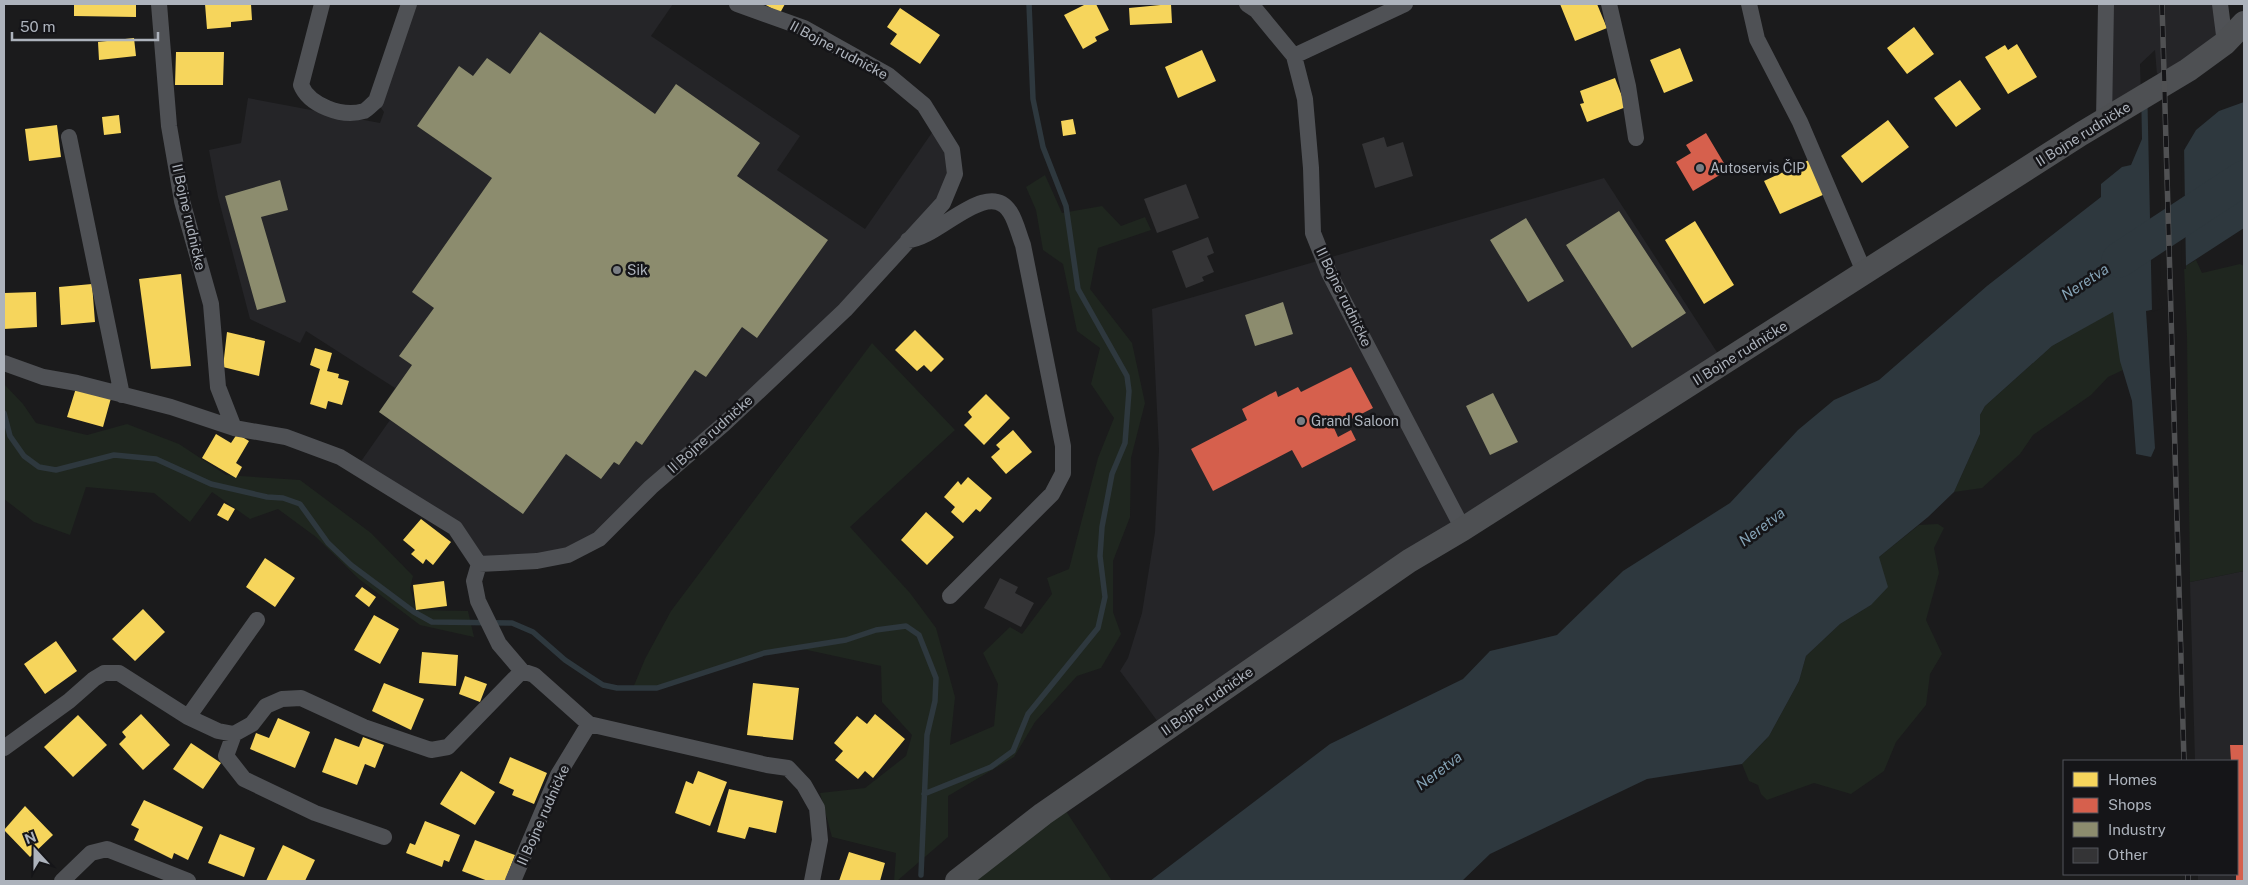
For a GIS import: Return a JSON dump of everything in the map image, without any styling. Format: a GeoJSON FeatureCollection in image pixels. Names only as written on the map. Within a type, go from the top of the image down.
{"type":"FeatureCollection","features":[{"type":"Feature","properties":{"kind":"street","name":"II Bojne rudničke"},"geometry":{"type":"LineString","coordinates":[[159,4],[169,126],[182,201],[211,304],[218,387],[234,428]]}},
{"type":"Feature","properties":{"kind":"street"},"geometry":{"type":"LineString","coordinates":[[322,4],[301,85],[305,95],[313,102],[351,113],[366,111],[376,101],[409,4]]}},
{"type":"Feature","properties":{"kind":"street","name":"II Bojne rudničke"},"geometry":{"type":"LineString","coordinates":[[479,564],[537,561],[568,555],[599,539],[651,487],[724,424],[845,310],[943,203],[955,174],[952,150],[924,105],[888,75],[804,28],[737,4]]}},
{"type":"Feature","properties":{"kind":"street","name":"II Bojne rudničke"},"geometry":{"type":"LineString","coordinates":[[1247,4],[1256,10],[1294,56],[1305,99],[1312,168],[1313,234],[1329,273],[1463,529]]}},
{"type":"Feature","properties":{"kind":"street"},"geometry":{"type":"LineString","coordinates":[[1294,56],[1405,4]]}},
{"type":"Feature","properties":{"kind":"street"},"geometry":{"type":"LineString","coordinates":[[1609,4],[1628,86],[1636,138]]}},
{"type":"Feature","properties":{"kind":"street"},"geometry":{"type":"LineString","coordinates":[[1749,4],[1757,39],[1800,122],[1865,274]]}},
{"type":"Feature","properties":{"kind":"street"},"geometry":{"type":"LineString","coordinates":[[2104,120],[2106,4]]}},
{"type":"Feature","properties":{"kind":"street"},"geometry":{"type":"LineString","coordinates":[[2220,4],[2225,43]]}},
{"type":"Feature","properties":{"kind":"street","name":"II Bojne rudničke"},"geometry":{"type":"LineString","coordinates":[[957,881],[1054,806],[1409,561],[1463,529],[1865,274],[2104,120],[2188,70],[2225,43],[2244,23]]}},
{"type":"Feature","properties":{"kind":"street"},"geometry":{"type":"LineString","coordinates":[[69,136],[96,279],[122,395]]}},
{"type":"Feature","properties":{"kind":"street"},"geometry":{"type":"LineString","coordinates":[[908,240],[926,237],[972,206],[991,201],[1005,206],[1011,214],[1022,245],[1063,446],[1063,473],[1052,494],[950,596]]}},
{"type":"Feature","properties":{"kind":"street"},"geometry":{"type":"LineString","coordinates":[[4,363],[43,377],[77,383],[171,407],[234,428],[286,437],[340,457],[455,528],[479,564],[474,581],[483,612],[499,644],[522,671],[534,675],[589,724],[767,765],[788,768],[804,785],[817,808],[820,840],[812,881]]}},
{"type":"Feature","properties":{"kind":"street"},"geometry":{"type":"LineString","coordinates":[[188,717],[257,620]]}},
{"type":"Feature","properties":{"kind":"street"},"geometry":{"type":"LineString","coordinates":[[4,748],[104,673],[119,672],[188,717],[218,731],[234,734],[252,724],[266,706],[282,698],[301,698],[364,727],[431,750],[448,746],[522,671]]}},
{"type":"Feature","properties":{"kind":"street","name":"II Bojne rudničke"},"geometry":{"type":"LineString","coordinates":[[513,881],[558,775],[589,724]]}},
{"type":"Feature","properties":{"kind":"street"},"geometry":{"type":"LineString","coordinates":[[234,734],[226,756],[244,779],[315,813],[384,838]]}},
{"type":"Feature","properties":{"kind":"street"},"geometry":{"type":"LineString","coordinates":[[62,881],[90,853],[107,849],[188,881]]}},
{"type":"Feature","properties":{"kind":"shaded area"},"geometry":{"type":"Polygon","coordinates":[[[409,4],[673,4],[651,36],[800,136],[777,170],[865,229],[938,124],[952,150],[943,203],[724,424],[568,555],[479,564],[455,528],[357,467],[390,420],[379,412],[395,388],[306,331],[300,343],[250,319],[218,197],[209,150],[241,143],[248,98],[380,123],[384,112],[376,101],[409,4]]]}},
{"type":"Feature","properties":{"kind":"shaded area"},"geometry":{"type":"Polygon","coordinates":[[[2106,4],[2220,4],[2225,43],[2157,75],[2155,50],[2140,64],[2141,97],[2103,111],[2106,4]]]}},
{"type":"Feature","properties":{"kind":"shaded area"},"geometry":{"type":"Polygon","coordinates":[[[1045,175],[1062,213],[1102,206],[1121,226],[1145,217],[1151,230],[1098,248],[1090,289],[1132,343],[1145,403],[1131,458],[1130,517],[1113,561],[1113,612],[1121,634],[1101,668],[1077,676],[1035,722],[1014,757],[948,796],[948,837],[897,881],[894,881],[896,853],[832,837],[820,793],[865,788],[906,756],[912,735],[882,702],[881,666],[798,648],[764,653],[657,688],[633,688],[645,659],[671,611],[872,343],[955,430],[850,527],[910,593],[936,628],[955,697],[950,745],[994,726],[998,684],[983,653],[1010,627],[1022,634],[1052,594],[1047,578],[1069,569],[1098,458],[1114,418],[1091,384],[1100,348],[1077,331],[1063,264],[1043,250],[1036,210],[1026,187],[1045,175]]]}},
{"type":"Feature","properties":{"kind":"shaded area"},"geometry":{"type":"Polygon","coordinates":[[[1604,178],[1724,363],[1164,730],[1120,671],[1128,658],[1142,613],[1155,532],[1159,450],[1152,309],[1604,178]]]}},
{"type":"Feature","properties":{"kind":"shaded area"},"geometry":{"type":"Polygon","coordinates":[[[2196,260],[2202,273],[2240,264],[2244,266],[2244,571],[2190,582],[2187,337],[2184,267],[2196,260]]]}},
{"type":"Feature","properties":{"kind":"shaded area"},"geometry":{"type":"Polygon","coordinates":[[[2113,311],[2123,370],[2108,377],[2091,395],[2033,435],[2020,454],[1982,488],[1954,492],[1980,434],[1980,415],[1985,406],[2052,346],[2113,311]]]}},
{"type":"Feature","properties":{"kind":"shaded area"},"geometry":{"type":"Polygon","coordinates":[[[4,384],[23,404],[36,423],[87,435],[127,424],[179,444],[226,475],[300,480],[371,533],[413,576],[410,588],[416,610],[468,611],[474,637],[420,625],[359,579],[316,537],[278,509],[250,519],[212,492],[190,522],[154,493],[86,487],[70,535],[34,522],[4,499],[4,384]]]}},
{"type":"Feature","properties":{"kind":"shaded area"},"geometry":{"type":"Polygon","coordinates":[[[1938,524],[1944,528],[1934,548],[1939,573],[1926,620],[1942,654],[1930,674],[1926,705],[1896,742],[1884,771],[1851,794],[1814,783],[1767,800],[1761,794],[1758,785],[1749,781],[1742,764],[1769,736],[1799,681],[1806,656],[1840,624],[1871,605],[1879,557],[1919,525],[1938,524]]]}},
{"type":"Feature","properties":{"kind":"shaded area"},"geometry":{"type":"Polygon","coordinates":[[[2244,571],[2244,881],[2198,881],[2198,875],[2238,875],[2238,760],[2195,760],[2190,582],[2244,571]]]}},
{"type":"Feature","properties":{"kind":"shaded area"},"geometry":{"type":"Polygon","coordinates":[[[1060,802],[1112,881],[957,881],[1060,802]]]}},
{"type":"Feature","properties":{"kind":"water"},"geometry":{"type":"Polygon","coordinates":[[[2157,75],[2153,289],[2161,308],[2146,311],[2155,448],[2151,457],[2136,454],[2132,401],[2120,361],[2113,312],[2052,346],[1985,406],[1980,415],[1980,434],[1954,492],[1928,517],[1879,557],[1888,587],[1871,605],[1840,624],[1806,656],[1799,681],[1769,736],[1742,764],[1647,779],[1490,854],[1462,881],[1150,881],[1330,744],[1463,679],[1490,651],[1557,635],[1623,571],[1730,503],[1798,430],[1834,400],[1879,380],[1987,286],[2101,197],[2101,184],[2122,167],[2131,165],[2142,139],[2141,88],[2157,75]]]}},
{"type":"Feature","properties":{"kind":"water"},"geometry":{"type":"Polygon","coordinates":[[[2244,102],[2244,228],[2184,267],[2183,152],[2196,130],[2219,111],[2244,102]]]}},
{"type":"Feature","properties":{"kind":"pier"},"geometry":{"type":"Polygon","coordinates":[[[2157,73],[2160,75],[2161,285],[2156,290],[2163,308],[2152,312],[2147,80],[2157,73]]]}},
{"type":"Feature","properties":{"kind":"pier"},"geometry":{"type":"Polygon","coordinates":[[[2184,145],[2186,269],[2182,267],[2181,152],[2184,145]]]}},
{"type":"Feature","properties":{"kind":"building: Homes"},"geometry":{"type":"Polygon","coordinates":[[[74,4],[136,4],[136,17],[74,16],[74,4]]]}},
{"type":"Feature","properties":{"kind":"building: Homes"},"geometry":{"type":"Polygon","coordinates":[[[205,4],[251,4],[252,20],[231,22],[231,27],[207,29],[205,4]]]}},
{"type":"Feature","properties":{"kind":"building: Homes"},"geometry":{"type":"Polygon","coordinates":[[[764,4],[785,4],[780,13],[764,4]]]}},
{"type":"Feature","properties":{"kind":"building: Homes"},"geometry":{"type":"Polygon","coordinates":[[[1086,4],[1096,4],[1109,30],[1095,37],[1097,41],[1083,49],[1064,15],[1086,4]]]}},
{"type":"Feature","properties":{"kind":"building: Homes"},"geometry":{"type":"Polygon","coordinates":[[[1171,4],[1172,23],[1130,25],[1129,8],[1171,4]]]}},
{"type":"Feature","properties":{"kind":"building: Homes"},"geometry":{"type":"Polygon","coordinates":[[[1560,4],[1597,4],[1607,28],[1575,41],[1560,4]]]}},
{"type":"Feature","properties":{"kind":"building: Homes"},"geometry":{"type":"Polygon","coordinates":[[[900,8],[940,35],[920,64],[890,44],[897,34],[887,27],[900,8]]]}},
{"type":"Feature","properties":{"kind":"building: Homes"},"geometry":{"type":"Polygon","coordinates":[[[1914,27],[1934,54],[1907,74],[1887,48],[1914,27]]]}},
{"type":"Feature","properties":{"kind":"building: Homes"},"geometry":{"type":"Polygon","coordinates":[[[134,38],[136,56],[99,60],[98,42],[134,38]]]}},
{"type":"Feature","properties":{"kind":"building: Homes"},"geometry":{"type":"Polygon","coordinates":[[[2017,44],[2037,77],[2008,94],[1985,57],[2005,45],[2008,50],[2017,44]]]}},
{"type":"Feature","properties":{"kind":"building: Homes"},"geometry":{"type":"Polygon","coordinates":[[[1680,48],[1693,81],[1664,93],[1650,60],[1680,48]]]}},
{"type":"Feature","properties":{"kind":"building: Homes"},"geometry":{"type":"Polygon","coordinates":[[[1202,50],[1216,81],[1178,98],[1165,67],[1202,50]]]}},
{"type":"Feature","properties":{"kind":"building: Homes"},"geometry":{"type":"Polygon","coordinates":[[[176,52],[224,52],[223,85],[175,85],[176,52]]]}},
{"type":"Feature","properties":{"kind":"building: Homes"},"geometry":{"type":"Polygon","coordinates":[[[1615,78],[1626,107],[1587,122],[1580,104],[1584,103],[1580,91],[1615,78]]]}},
{"type":"Feature","properties":{"kind":"building: Homes"},"geometry":{"type":"Polygon","coordinates":[[[1960,80],[1981,109],[1956,127],[1934,98],[1960,80]]]}},
{"type":"Feature","properties":{"kind":"building: Homes"},"geometry":{"type":"Polygon","coordinates":[[[119,115],[121,133],[104,135],[102,117],[119,115]]]}},
{"type":"Feature","properties":{"kind":"building: Homes"},"geometry":{"type":"Polygon","coordinates":[[[1073,119],[1076,134],[1063,136],[1061,121],[1073,119]]]}},
{"type":"Feature","properties":{"kind":"building: Homes"},"geometry":{"type":"Polygon","coordinates":[[[1888,120],[1909,147],[1862,183],[1841,156],[1888,120]]]}},
{"type":"Feature","properties":{"kind":"building: Homes"},"geometry":{"type":"Polygon","coordinates":[[[57,125],[61,157],[29,161],[25,129],[57,125]]]}},
{"type":"Feature","properties":{"kind":"building: Homes"},"geometry":{"type":"Polygon","coordinates":[[[1809,160],[1825,194],[1780,214],[1764,181],[1809,160]]]}},
{"type":"Feature","properties":{"kind":"building: Homes"},"geometry":{"type":"Polygon","coordinates":[[[1695,221],[1734,285],[1704,304],[1665,240],[1695,221]]]}},
{"type":"Feature","properties":{"kind":"building: Homes"},"geometry":{"type":"Polygon","coordinates":[[[181,274],[191,366],[151,369],[139,279],[181,274]]]}},
{"type":"Feature","properties":{"kind":"building: Homes"},"geometry":{"type":"Polygon","coordinates":[[[92,284],[95,322],[61,325],[59,287],[92,284]]]}},
{"type":"Feature","properties":{"kind":"building: Homes"},"geometry":{"type":"Polygon","coordinates":[[[36,292],[37,327],[4,329],[4,293],[36,292]]]}},
{"type":"Feature","properties":{"kind":"building: Homes"},"geometry":{"type":"Polygon","coordinates":[[[915,330],[944,359],[931,372],[924,365],[917,371],[895,350],[915,330]]]}},
{"type":"Feature","properties":{"kind":"building: Homes"},"geometry":{"type":"Polygon","coordinates":[[[227,332],[265,341],[259,376],[223,367],[227,332]]]}},
{"type":"Feature","properties":{"kind":"building: Homes"},"geometry":{"type":"Polygon","coordinates":[[[315,348],[332,353],[327,371],[339,374],[338,378],[349,381],[342,405],[328,401],[326,409],[310,404],[320,369],[310,365],[315,348]]]}},
{"type":"Feature","properties":{"kind":"building: Homes"},"geometry":{"type":"Polygon","coordinates":[[[76,388],[111,398],[103,427],[67,417],[76,388]]]}},
{"type":"Feature","properties":{"kind":"building: Homes"},"geometry":{"type":"Polygon","coordinates":[[[986,394],[1010,418],[984,445],[964,425],[972,417],[968,412],[986,394]]]}},
{"type":"Feature","properties":{"kind":"building: Homes"},"geometry":{"type":"Polygon","coordinates":[[[1013,430],[1032,452],[1006,474],[991,457],[1000,449],[996,445],[1013,430]]]}},
{"type":"Feature","properties":{"kind":"building: Homes"},"geometry":{"type":"Polygon","coordinates":[[[216,434],[231,443],[237,434],[249,441],[236,463],[242,467],[236,478],[202,458],[216,434]]]}},
{"type":"Feature","properties":{"kind":"building: Homes"},"geometry":{"type":"Polygon","coordinates":[[[968,477],[992,498],[980,512],[976,509],[963,523],[951,512],[955,507],[944,497],[958,481],[961,485],[968,477]]]}},
{"type":"Feature","properties":{"kind":"building: Homes"},"geometry":{"type":"Polygon","coordinates":[[[224,503],[235,509],[228,521],[217,515],[224,503]]]}},
{"type":"Feature","properties":{"kind":"building: Homes"},"geometry":{"type":"Polygon","coordinates":[[[926,512],[954,537],[927,565],[901,540],[926,512]]]}},
{"type":"Feature","properties":{"kind":"building: Homes"},"geometry":{"type":"Polygon","coordinates":[[[421,519],[451,542],[433,565],[426,559],[423,564],[411,554],[415,550],[403,540],[421,519]]]}},
{"type":"Feature","properties":{"kind":"building: Homes"},"geometry":{"type":"Polygon","coordinates":[[[265,558],[295,578],[275,607],[246,587],[265,558]]]}},
{"type":"Feature","properties":{"kind":"building: Homes"},"geometry":{"type":"Polygon","coordinates":[[[444,581],[447,606],[416,610],[413,585],[444,581]]]}},
{"type":"Feature","properties":{"kind":"building: Homes"},"geometry":{"type":"Polygon","coordinates":[[[362,587],[376,597],[369,607],[355,596],[362,587]]]}},
{"type":"Feature","properties":{"kind":"building: Homes"},"geometry":{"type":"Polygon","coordinates":[[[143,609],[165,632],[135,661],[112,639],[143,609]]]}},
{"type":"Feature","properties":{"kind":"building: Homes"},"geometry":{"type":"Polygon","coordinates":[[[374,615],[399,629],[380,664],[354,650],[374,615]]]}},
{"type":"Feature","properties":{"kind":"building: Homes"},"geometry":{"type":"Polygon","coordinates":[[[56,641],[77,671],[45,694],[24,664],[56,641]]]}},
{"type":"Feature","properties":{"kind":"building: Homes"},"geometry":{"type":"Polygon","coordinates":[[[422,652],[458,655],[456,686],[419,683],[422,652]]]}},
{"type":"Feature","properties":{"kind":"building: Homes"},"geometry":{"type":"Polygon","coordinates":[[[465,676],[487,684],[480,702],[459,694],[465,676]]]}},
{"type":"Feature","properties":{"kind":"building: Homes"},"geometry":{"type":"Polygon","coordinates":[[[384,683],[424,699],[411,730],[372,711],[384,683]]]}},
{"type":"Feature","properties":{"kind":"building: Homes"},"geometry":{"type":"Polygon","coordinates":[[[753,683],[799,688],[793,740],[747,735],[753,683]]]}},
{"type":"Feature","properties":{"kind":"building: Homes"},"geometry":{"type":"Polygon","coordinates":[[[141,714],[170,745],[143,770],[119,744],[126,737],[122,732],[141,714]]]}},
{"type":"Feature","properties":{"kind":"building: Homes"},"geometry":{"type":"Polygon","coordinates":[[[875,714],[905,739],[873,778],[865,771],[858,779],[835,760],[843,751],[834,743],[857,716],[867,724],[875,714]]]}},
{"type":"Feature","properties":{"kind":"building: Homes"},"geometry":{"type":"Polygon","coordinates":[[[78,715],[107,745],[73,777],[44,747],[78,715]]]}},
{"type":"Feature","properties":{"kind":"building: Homes"},"geometry":{"type":"Polygon","coordinates":[[[278,718],[310,732],[295,768],[250,749],[256,733],[269,738],[278,718]]]}},
{"type":"Feature","properties":{"kind":"building: Homes"},"geometry":{"type":"Polygon","coordinates":[[[363,737],[384,745],[375,768],[365,764],[357,785],[322,772],[335,738],[359,747],[363,737]]]}},
{"type":"Feature","properties":{"kind":"building: Homes"},"geometry":{"type":"Polygon","coordinates":[[[191,743],[221,763],[203,789],[173,769],[191,743]]]}},
{"type":"Feature","properties":{"kind":"building: Homes"},"geometry":{"type":"Polygon","coordinates":[[[510,757],[547,773],[534,804],[512,795],[514,790],[499,783],[510,757]]]}},
{"type":"Feature","properties":{"kind":"building: Homes"},"geometry":{"type":"Polygon","coordinates":[[[461,771],[495,792],[475,825],[440,804],[461,771]]]}},
{"type":"Feature","properties":{"kind":"building: Homes"},"geometry":{"type":"Polygon","coordinates":[[[698,771],[727,782],[710,826],[675,813],[686,781],[693,784],[698,771]]]}},
{"type":"Feature","properties":{"kind":"building: Homes"},"geometry":{"type":"Polygon","coordinates":[[[729,789],[783,801],[776,833],[749,827],[745,839],[717,832],[729,789]]]}},
{"type":"Feature","properties":{"kind":"building: Homes"},"geometry":{"type":"Polygon","coordinates":[[[144,800],[203,827],[188,860],[174,853],[172,859],[134,840],[139,829],[131,825],[144,800]]]}},
{"type":"Feature","properties":{"kind":"building: Homes"},"geometry":{"type":"Polygon","coordinates":[[[25,806],[53,835],[30,857],[4,830],[25,806]]]}},
{"type":"Feature","properties":{"kind":"building: Homes"},"geometry":{"type":"Polygon","coordinates":[[[425,821],[460,835],[449,862],[444,860],[442,867],[406,853],[410,843],[415,845],[425,821]]]}},
{"type":"Feature","properties":{"kind":"building: Homes"},"geometry":{"type":"Polygon","coordinates":[[[220,834],[255,848],[244,877],[208,863],[220,834]]]}},
{"type":"Feature","properties":{"kind":"building: Homes"},"geometry":{"type":"Polygon","coordinates":[[[475,840],[515,855],[505,881],[488,881],[462,871],[475,840]]]}},
{"type":"Feature","properties":{"kind":"building: Homes"},"geometry":{"type":"Polygon","coordinates":[[[283,845],[315,860],[305,881],[266,881],[283,845]]]}},
{"type":"Feature","properties":{"kind":"building: Homes"},"geometry":{"type":"Polygon","coordinates":[[[849,852],[885,863],[880,881],[839,881],[849,852]]]}},
{"type":"Feature","properties":{"kind":"building: Shops"},"geometry":{"type":"Polygon","coordinates":[[[1706,133],[1728,170],[1693,191],[1676,162],[1691,153],[1686,145],[1706,133]]]}},
{"type":"Feature","properties":{"kind":"building: Shops"},"geometry":{"type":"Polygon","coordinates":[[[1351,367],[1373,408],[1334,428],[1338,437],[1351,430],[1356,440],[1302,468],[1292,450],[1213,491],[1191,449],[1247,420],[1242,409],[1276,391],[1278,397],[1298,387],[1301,392],[1351,367]]]}},
{"type":"Feature","properties":{"kind":"building: Shops"},"geometry":{"type":"Polygon","coordinates":[[[2230,745],[2244,745],[2244,881],[2236,881],[2236,875],[2238,875],[2238,760],[2231,760],[2230,745]]]}},
{"type":"Feature","properties":{"kind":"building: Industry","name":"Sik"},"geometry":{"type":"Polygon","coordinates":[[[540,32],[655,114],[676,84],[760,143],[737,176],[828,240],[757,338],[742,327],[706,377],[695,370],[642,445],[636,441],[619,465],[614,462],[601,479],[566,454],[523,514],[379,412],[412,365],[399,356],[434,308],[412,292],[492,178],[417,126],[459,66],[473,76],[487,58],[510,74],[540,32]]]}},
{"type":"Feature","properties":{"kind":"building: Industry"},"geometry":{"type":"Polygon","coordinates":[[[280,180],[288,210],[261,217],[286,302],[257,310],[225,196],[280,180]]]}},
{"type":"Feature","properties":{"kind":"building: Industry"},"geometry":{"type":"Polygon","coordinates":[[[1619,211],[1686,313],[1632,348],[1566,245],[1619,211]]]}},
{"type":"Feature","properties":{"kind":"building: Industry"},"geometry":{"type":"Polygon","coordinates":[[[1526,218],[1564,281],[1528,302],[1490,240],[1526,218]]]}},
{"type":"Feature","properties":{"kind":"building: Industry"},"geometry":{"type":"Polygon","coordinates":[[[1283,302],[1293,334],[1255,346],[1245,315],[1283,302]]]}},
{"type":"Feature","properties":{"kind":"building: Industry"},"geometry":{"type":"Polygon","coordinates":[[[1493,393],[1518,442],[1490,455],[1466,406],[1493,393]]]}},
{"type":"Feature","properties":{"kind":"building: Other"},"geometry":{"type":"Polygon","coordinates":[[[1384,137],[1387,147],[1403,142],[1413,176],[1375,188],[1362,144],[1384,137]]]}},
{"type":"Feature","properties":{"kind":"building: Other"},"geometry":{"type":"Polygon","coordinates":[[[1186,184],[1199,218],[1157,233],[1144,199],[1186,184]]]}},
{"type":"Feature","properties":{"kind":"building: Other"},"geometry":{"type":"Polygon","coordinates":[[[1208,237],[1214,253],[1207,256],[1214,272],[1202,277],[1204,281],[1186,288],[1172,251],[1208,237]]]}},
{"type":"Feature","properties":{"kind":"building: Other"},"geometry":{"type":"Polygon","coordinates":[[[1000,578],[1018,587],[1015,593],[1034,603],[1021,627],[984,608],[1000,578]]]}},
{"type":"Feature","properties":{"kind":"waterway"},"geometry":{"type":"LineString","coordinates":[[924,794],[991,767],[1013,751],[1028,714],[1098,628],[1105,597],[1100,556],[1102,527],[1112,474],[1125,443],[1129,391],[1127,376],[1078,289],[1066,206],[1043,147],[1033,99],[1029,4]]}},
{"type":"Feature","properties":{"kind":"waterway","name":"Neretva"},"geometry":{"type":"LineString","coordinates":[[2119,260],[2244,178]]}},
{"type":"Feature","properties":{"kind":"waterway"},"geometry":{"type":"LineString","coordinates":[[4,413],[10,436],[24,456],[39,467],[56,470],[114,455],[156,459],[211,484],[267,497],[283,498],[300,504],[328,543],[351,565],[414,612],[432,622],[512,623],[533,632],[565,660],[603,685],[617,688],[657,688],[764,653],[846,640],[876,630],[906,626],[919,635],[936,678],[935,701],[927,735],[921,875]]}},
{"type":"Feature","properties":{"kind":"railway"},"geometry":{"type":"LineString","coordinates":[[2162,4],[2184,760]]}},
{"type":"Feature","properties":{"kind":"railway"},"geometry":{"type":"LineString","coordinates":[[2188,875],[2188,881]]}},
{"type":"Feature","properties":{"kind":"place","name":"Autoservis ČIP"},"geometry":{"type":"Point","coordinates":[1700,168]}},
{"type":"Feature","properties":{"kind":"place","name":"Sik"},"geometry":{"type":"Point","coordinates":[617,270]}},
{"type":"Feature","properties":{"kind":"place","name":"Grand Saloon"},"geometry":{"type":"Point","coordinates":[1301,421]}}]}
